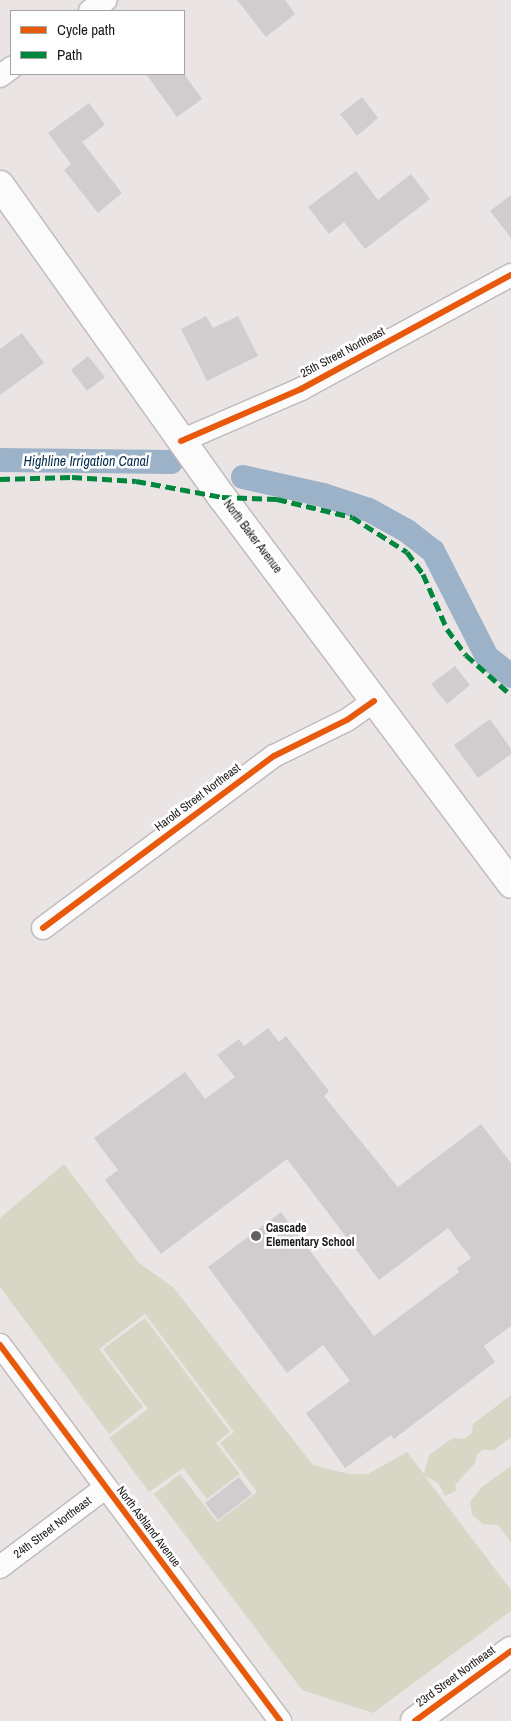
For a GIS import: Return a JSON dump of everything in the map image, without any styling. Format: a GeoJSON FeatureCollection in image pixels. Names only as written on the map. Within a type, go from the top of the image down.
{"type":"FeatureCollection","features":[{"type":"Feature","properties":{"kind":"main road","name":"North Baker Avenue"},"geometry":{"type":"LineString","coordinates":[[0,185],[181,441],[511,884]]}},
{"type":"Feature","properties":{"kind":"main road","name":"23rd Street Northeast"},"geometry":{"type":"LineString","coordinates":[[415,1721],[511,1652]]}},
{"type":"Feature","properties":{"kind":"street"},"geometry":{"type":"LineString","coordinates":[[91,10],[106,0]]}},
{"type":"Feature","properties":{"kind":"street","name":"25th Street Northeast"},"geometry":{"type":"LineString","coordinates":[[181,441],[301,389],[511,274]]}},
{"type":"Feature","properties":{"kind":"street","name":"Harold Street Northeast"},"geometry":{"type":"LineString","coordinates":[[44,928],[274,756],[347,720],[374,700]]}},
{"type":"Feature","properties":{"kind":"street","name":"North Ashland Avenue"},"geometry":{"type":"LineString","coordinates":[[0,1345],[280,1721]]}},
{"type":"Feature","properties":{"kind":"street","name":"24th Street Northeast"},"geometry":{"type":"LineString","coordinates":[[0,1567],[106,1488]]}},
{"type":"Feature","properties":{"kind":"green space"},"geometry":{"type":"Polygon","coordinates":[[[64,1164],[139,1263],[174,1288],[313,1465],[349,1474],[368,1474],[407,1452],[424,1474],[429,1455],[453,1438],[464,1439],[472,1433],[473,1424],[511,1395],[511,1437],[494,1450],[483,1450],[477,1454],[475,1463],[455,1485],[457,1490],[445,1496],[439,1484],[424,1475],[511,1590],[511,1611],[373,1713],[302,1690],[154,1494],[180,1474],[217,1522],[257,1492],[220,1443],[234,1432],[145,1314],[99,1349],[143,1407],[109,1434],[0,1287],[0,1218],[64,1164]]]}},
{"type":"Feature","properties":{"kind":"green space"},"geometry":{"type":"Polygon","coordinates":[[[145,1318],[230,1432],[216,1443],[240,1474],[207,1499],[183,1468],[149,1492],[109,1438],[148,1409],[103,1349],[145,1318]]]}},
{"type":"Feature","properties":{"kind":"green space"},"geometry":{"type":"Polygon","coordinates":[[[511,1466],[511,1543],[498,1525],[483,1524],[472,1515],[470,1502],[482,1487],[511,1466]]]}},
{"type":"Feature","properties":{"kind":"building"},"geometry":{"type":"Polygon","coordinates":[[[237,0],[285,0],[295,14],[266,37],[237,0]]]}},
{"type":"Feature","properties":{"kind":"building"},"geometry":{"type":"Polygon","coordinates":[[[147,75],[185,75],[202,99],[177,117],[147,75]]]}},
{"type":"Feature","properties":{"kind":"building"},"geometry":{"type":"Polygon","coordinates":[[[362,97],[378,118],[357,136],[340,114],[362,97]]]}},
{"type":"Feature","properties":{"kind":"building"},"geometry":{"type":"Polygon","coordinates":[[[89,103],[105,125],[82,142],[122,193],[98,213],[64,170],[71,164],[48,133],[89,103]]]}},
{"type":"Feature","properties":{"kind":"building"},"geometry":{"type":"Polygon","coordinates":[[[356,171],[378,200],[411,174],[430,199],[365,249],[344,222],[329,234],[308,207],[356,171]]]}},
{"type":"Feature","properties":{"kind":"building"},"geometry":{"type":"Polygon","coordinates":[[[511,195],[511,238],[490,211],[511,195]]]}},
{"type":"Feature","properties":{"kind":"building"},"geometry":{"type":"Polygon","coordinates":[[[206,316],[213,328],[238,316],[258,356],[207,381],[181,329],[206,316]]]}},
{"type":"Feature","properties":{"kind":"building"},"geometry":{"type":"Polygon","coordinates":[[[22,333],[44,363],[0,395],[0,349],[22,333]]]}},
{"type":"Feature","properties":{"kind":"building"},"geometry":{"type":"Polygon","coordinates":[[[88,356],[105,377],[87,391],[71,370],[88,356]]]}},
{"type":"Feature","properties":{"kind":"building"},"geometry":{"type":"Polygon","coordinates":[[[455,666],[470,685],[447,704],[431,684],[455,666]]]}},
{"type":"Feature","properties":{"kind":"building"},"geometry":{"type":"Polygon","coordinates":[[[490,719],[511,749],[511,754],[478,778],[454,745],[490,719]]]}},
{"type":"Feature","properties":{"kind":"building"},"geometry":{"type":"Polygon","coordinates":[[[268,1028],[279,1042],[286,1036],[329,1091],[324,1096],[398,1187],[481,1124],[511,1163],[511,1326],[484,1346],[495,1362],[394,1439],[391,1435],[345,1468],[306,1413],[350,1381],[323,1345],[287,1373],[208,1267],[281,1212],[374,1336],[459,1272],[457,1268],[471,1258],[448,1228],[379,1280],[287,1159],[161,1254],[105,1180],[118,1170],[94,1138],[185,1072],[205,1099],[235,1077],[217,1055],[239,1039],[244,1046],[268,1028]]]}},
{"type":"Feature","properties":{"kind":"building"},"geometry":{"type":"Polygon","coordinates":[[[239,1477],[252,1494],[218,1520],[205,1503],[239,1477]]]}},
{"type":"Feature","properties":{"kind":"waterway","name":"Highline Irrigation Canal"},"geometry":{"type":"LineString","coordinates":[[0,460],[171,462]]}},
{"type":"Feature","properties":{"kind":"waterway","name":"Highline Irrigation Canal"},"geometry":{"type":"LineString","coordinates":[[243,477],[323,495],[369,510],[407,531],[433,551],[487,657],[511,676]]}},
{"type":"Feature","properties":{"kind":"marked path"},"geometry":{"type":"LineString","coordinates":[[0,479],[72,477],[136,481],[222,497],[277,499],[352,517],[407,552],[423,574],[447,629],[466,655],[511,695]]}},
{"type":"Feature","properties":{"kind":"cycle path"},"geometry":{"type":"LineString","coordinates":[[181,441],[301,389],[511,275]]}},
{"type":"Feature","properties":{"kind":"cycle path"},"geometry":{"type":"LineString","coordinates":[[43,928],[274,756],[347,720],[374,701]]}},
{"type":"Feature","properties":{"kind":"cycle path"},"geometry":{"type":"LineString","coordinates":[[0,1345],[280,1721]]}},
{"type":"Feature","properties":{"kind":"cycle path"},"geometry":{"type":"LineString","coordinates":[[415,1721],[511,1651]]}},
{"type":"Feature","properties":{"kind":"place","name":"Cascade Elementary School"},"geometry":{"type":"Point","coordinates":[256,1236]}}]}
